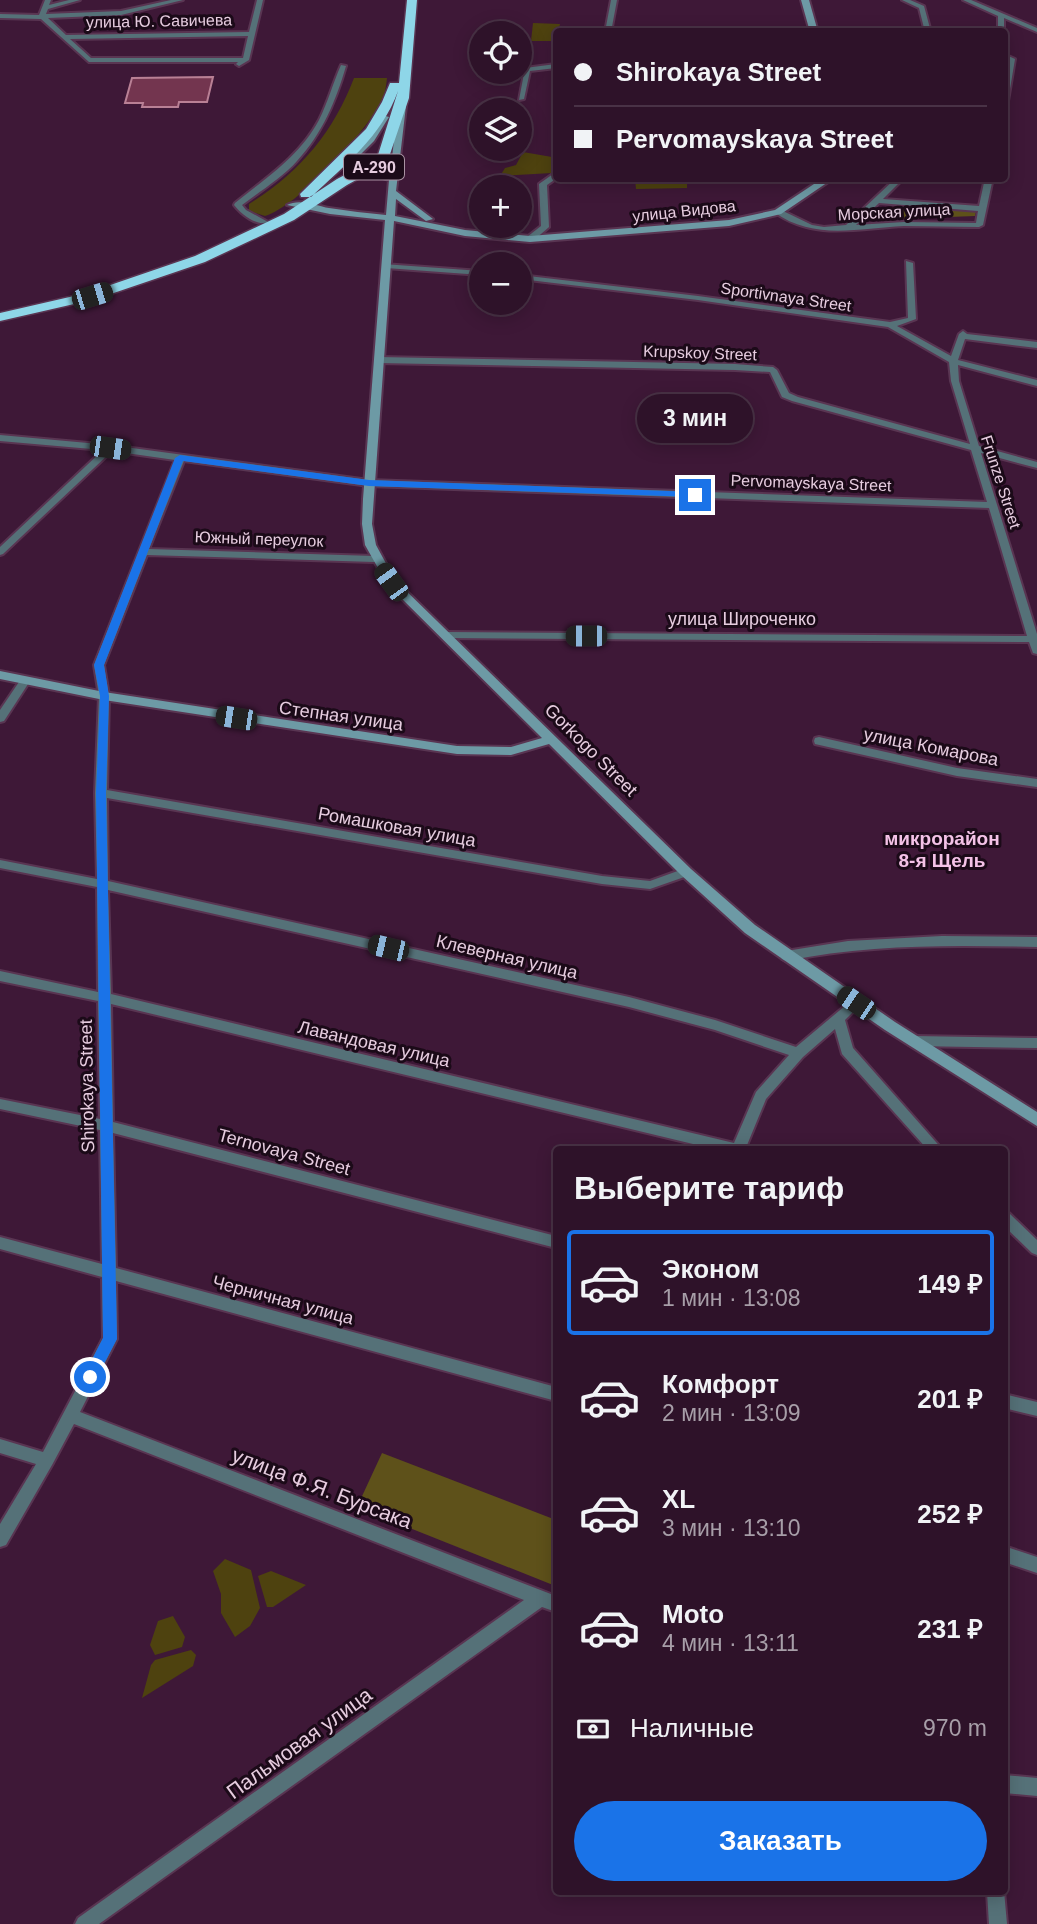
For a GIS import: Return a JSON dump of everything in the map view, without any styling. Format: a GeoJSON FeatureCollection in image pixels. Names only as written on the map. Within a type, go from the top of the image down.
{"type":"FeatureCollection","features":[{"type":"Feature","properties":{"kind":"highway"},"geometry":{"type":"LineString","coordinates":[[399,62],[404,0]]}},
{"type":"Feature","properties":{"kind":"highway"},"geometry":{"type":"LineString","coordinates":[[403,97],[412,0]]}},
{"type":"Feature","properties":{"kind":"highway","name":"А-290"},"geometry":{"type":"LineString","coordinates":[[0,317],[92,296],[213,254],[290,211],[361,142],[383,113],[391,96],[399,62]]}},
{"type":"Feature","properties":{"kind":"highway","name":"А-290"},"geometry":{"type":"LineString","coordinates":[[213,254],[264,222],[307,206],[359,173],[374,167],[387,154],[403,97]]}},
{"type":"Feature","properties":{"kind":"main road"},"geometry":{"type":"LineString","coordinates":[[805,0],[813,28]]}},
{"type":"Feature","properties":{"kind":"main road"},"geometry":{"type":"LineString","coordinates":[[307,206],[304,202],[307,197],[371,139],[397,92],[404,63],[399,62]]}},
{"type":"Feature","properties":{"kind":"main road"},"geometry":{"type":"LineString","coordinates":[[391,216],[403,97]]}},
{"type":"Feature","properties":{"kind":"main road"},"geometry":{"type":"LineString","coordinates":[[359,173],[372,172],[394,179]]}},
{"type":"Feature","properties":{"kind":"main road","name":"улица Видова"},"geometry":{"type":"LineString","coordinates":[[391,216],[456,230],[530,239],[729,223],[778,212],[824,182]]}},
{"type":"Feature","properties":{"kind":"main road"},"geometry":{"type":"LineString","coordinates":[[392,192],[420,215],[456,230]]}},
{"type":"Feature","properties":{"kind":"main road"},"geometry":{"type":"LineString","coordinates":[[307,206],[330,211]]}},
{"type":"Feature","properties":{"kind":"main road"},"geometry":{"type":"LineString","coordinates":[[307,206],[391,216]]}},
{"type":"Feature","properties":{"kind":"main road"},"geometry":{"type":"LineString","coordinates":[[290,211],[391,216]]}},
{"type":"Feature","properties":{"kind":"main road","name":"Gorkogo Street"},"geometry":{"type":"LineString","coordinates":[[391,216],[377,360],[366,523],[369,549],[374,559],[391,582],[686,872],[750,929],[856,1003],[1037,1120]]}},
{"type":"Feature","properties":{"kind":"main road","name":"Степная улица"},"geometry":{"type":"LineString","coordinates":[[0,674],[104,696],[457,750],[511,751],[552,740]]}},
{"type":"Feature","properties":{"kind":"street"},"geometry":{"type":"LineString","coordinates":[[42,16],[47,4],[77,0]]}},
{"type":"Feature","properties":{"kind":"street"},"geometry":{"type":"LineString","coordinates":[[0,16],[121,13],[180,0]]}},
{"type":"Feature","properties":{"kind":"street"},"geometry":{"type":"LineString","coordinates":[[246,60],[260,0]]}},
{"type":"Feature","properties":{"kind":"street"},"geometry":{"type":"LineString","coordinates":[[609,28],[614,0]]}},
{"type":"Feature","properties":{"kind":"street"},"geometry":{"type":"LineString","coordinates":[[905,0],[922,8],[927,28]]}},
{"type":"Feature","properties":{"kind":"street"},"geometry":{"type":"LineString","coordinates":[[966,0],[1037,30]]}},
{"type":"Feature","properties":{"kind":"street"},"geometry":{"type":"LineString","coordinates":[[984,8],[989,0]]}},
{"type":"Feature","properties":{"kind":"street"},"geometry":{"type":"LineString","coordinates":[[1001,15],[1001,28]]}},
{"type":"Feature","properties":{"kind":"street"},"geometry":{"type":"LineString","coordinates":[[42,16],[89,60],[246,60]]}},
{"type":"Feature","properties":{"kind":"street","name":"улица Ю. Савичева"},"geometry":{"type":"LineString","coordinates":[[65,37],[252,34]]}},
{"type":"Feature","properties":{"kind":"street"},"geometry":{"type":"LineString","coordinates":[[1008,58],[1012,59],[1008,83]]}},
{"type":"Feature","properties":{"kind":"street"},"geometry":{"type":"LineString","coordinates":[[234,66],[246,60]]}},
{"type":"Feature","properties":{"kind":"street"},"geometry":{"type":"LineString","coordinates":[[264,222],[243,212],[237,205],[294,160],[299,150],[307,144],[332,99],[343,66]]}},
{"type":"Feature","properties":{"kind":"street"},"geometry":{"type":"LineString","coordinates":[[521,98],[527,69],[553,66]]}},
{"type":"Feature","properties":{"kind":"street"},"geometry":{"type":"LineString","coordinates":[[530,239],[545,227],[543,184],[553,178]]}},
{"type":"Feature","properties":{"kind":"street"},"geometry":{"type":"LineString","coordinates":[[847,229],[897,182]]}},
{"type":"Feature","properties":{"kind":"street"},"geometry":{"type":"LineString","coordinates":[[878,201],[981,217],[988,182]]}},
{"type":"Feature","properties":{"kind":"street","name":"Морская улица"},"geometry":{"type":"LineString","coordinates":[[778,212],[810,227],[847,229],[981,217]]}},
{"type":"Feature","properties":{"kind":"street"},"geometry":{"type":"LineString","coordinates":[[890,325],[912,319],[909,263]]}},
{"type":"Feature","properties":{"kind":"street"},"geometry":{"type":"LineString","coordinates":[[386,266],[469,272]]}},
{"type":"Feature","properties":{"kind":"street","name":"Sportivnaya Street"},"geometry":{"type":"LineString","coordinates":[[532,278],[890,325],[953,361],[1037,383]]}},
{"type":"Feature","properties":{"kind":"street"},"geometry":{"type":"LineString","coordinates":[[953,361],[963,335],[1037,345]]}},
{"type":"Feature","properties":{"kind":"street","name":"Krupskoy Street"},"geometry":{"type":"LineString","coordinates":[[377,360],[774,370],[785,395],[795,400],[1037,466]]}},
{"type":"Feature","properties":{"kind":"street","name":"Frunze Street"},"geometry":{"type":"LineString","coordinates":[[953,361],[955,381],[973,447],[1037,651]]}},
{"type":"Feature","properties":{"kind":"street","name":"Pervomayskaya Street"},"geometry":{"type":"LineString","coordinates":[[0,438],[110,448],[369,483],[993,505]]}},
{"type":"Feature","properties":{"kind":"street"},"geometry":{"type":"LineString","coordinates":[[0,552],[110,448]]}},
{"type":"Feature","properties":{"kind":"street","name":"Shirokaya Street"},"geometry":{"type":"LineString","coordinates":[[0,1539],[47,1460],[110,1339],[101,793],[104,696],[99,665],[180,458]]}},
{"type":"Feature","properties":{"kind":"street","name":"Южный переулок"},"geometry":{"type":"LineString","coordinates":[[144,551],[374,559]]}},
{"type":"Feature","properties":{"kind":"street","name":"улица Широченко"},"geometry":{"type":"LineString","coordinates":[[446,635],[1035,639]]}},
{"type":"Feature","properties":{"kind":"street"},"geometry":{"type":"LineString","coordinates":[[0,718],[25,681]]}},
{"type":"Feature","properties":{"kind":"street","name":"улица Комарова"},"geometry":{"type":"LineString","coordinates":[[819,741],[957,772],[1037,783]]}},
{"type":"Feature","properties":{"kind":"street","name":"Ромашковая улица"},"geometry":{"type":"LineString","coordinates":[[101,793],[602,880],[650,885],[686,872]]}},
{"type":"Feature","properties":{"kind":"street","name":"Клеверная улица"},"geometry":{"type":"LineString","coordinates":[[0,864],[103,883],[622,1000],[769,1042],[798,1053]]}},
{"type":"Feature","properties":{"kind":"street"},"geometry":{"type":"LineString","coordinates":[[786,956],[824,947],[934,939],[1037,942]]}},
{"type":"Feature","properties":{"kind":"street","name":"Лавандовая улица"},"geometry":{"type":"LineString","coordinates":[[0,976],[104,998],[725,1146]]}},
{"type":"Feature","properties":{"kind":"street"},"geometry":{"type":"LineString","coordinates":[[739,1146],[761,1096],[798,1053],[856,1003]]}},
{"type":"Feature","properties":{"kind":"street"},"geometry":{"type":"LineString","coordinates":[[838,1017],[847,1050],[932,1146]]}},
{"type":"Feature","properties":{"kind":"street"},"geometry":{"type":"LineString","coordinates":[[914,1041],[1037,1043]]}},
{"type":"Feature","properties":{"kind":"street","name":"Ternovaya Street"},"geometry":{"type":"LineString","coordinates":[[0,1104],[107,1126],[553,1241]]}},
{"type":"Feature","properties":{"kind":"street"},"geometry":{"type":"LineString","coordinates":[[918,1146],[924,1137]]}},
{"type":"Feature","properties":{"kind":"street"},"geometry":{"type":"LineString","coordinates":[[1008,1221],[1037,1249]]}},
{"type":"Feature","properties":{"kind":"street","name":"Черничная улица"},"geometry":{"type":"LineString","coordinates":[[0,1243],[553,1393]]}},
{"type":"Feature","properties":{"kind":"street"},"geometry":{"type":"LineString","coordinates":[[1008,1402],[1037,1409]]}},
{"type":"Feature","properties":{"kind":"street","name":"улица Ф.Я. Бурсака"},"geometry":{"type":"LineString","coordinates":[[70,1415],[548,1601]]}},
{"type":"Feature","properties":{"kind":"street"},"geometry":{"type":"LineString","coordinates":[[0,1446],[47,1460]]}},
{"type":"Feature","properties":{"kind":"street"},"geometry":{"type":"LineString","coordinates":[[1008,1555],[1037,1565]]}},
{"type":"Feature","properties":{"kind":"street","name":"Пальмовая улица"},"geometry":{"type":"LineString","coordinates":[[84,1924],[548,1601]]}},
{"type":"Feature","properties":{"kind":"street"},"geometry":{"type":"LineString","coordinates":[[1008,1784],[1037,1787]]}},
{"type":"Feature","properties":{"kind":"street"},"geometry":{"type":"LineString","coordinates":[[996,1895],[998,1924]]}},
{"type":"Feature","properties":{"kind":"shaded area"},"geometry":{"type":"Polygon","coordinates":[[[533,23],[560,24],[559,28],[553,28],[553,41],[532,41],[533,23]]]}},
{"type":"Feature","properties":{"kind":"shaded area"},"geometry":{"type":"Polygon","coordinates":[[[354,78],[387,78],[382,101],[360,133],[328,168],[279,210],[265,216],[249,211],[249,204],[284,179],[325,134],[354,78]]]}},
{"type":"Feature","properties":{"kind":"shaded area"},"geometry":{"type":"Polygon","coordinates":[[[532,154],[552,157],[552,173],[501,175],[505,168],[516,165],[518,161],[532,161],[532,154]]]}},
{"type":"Feature","properties":{"kind":"shaded area"},"geometry":{"type":"Polygon","coordinates":[[[635,182],[687,182],[687,188],[636,189],[635,182]]]}},
{"type":"Feature","properties":{"kind":"shaded area"},"geometry":{"type":"Polygon","coordinates":[[[888,207],[976,211],[975,216],[870,220],[888,207]]]}},
{"type":"Feature","properties":{"kind":"shaded area"},"geometry":{"type":"Polygon","coordinates":[[[382,1453],[553,1519],[553,1585],[357,1507],[382,1453]]]}},
{"type":"Feature","properties":{"kind":"shaded area"},"geometry":{"type":"Polygon","coordinates":[[[225,1559],[251,1570],[260,1608],[250,1626],[235,1637],[221,1613],[221,1594],[213,1571],[225,1559]]]}},
{"type":"Feature","properties":{"kind":"shaded area"},"geometry":{"type":"Polygon","coordinates":[[[271,1571],[306,1585],[273,1607],[267,1607],[258,1576],[271,1571]]]}},
{"type":"Feature","properties":{"kind":"shaded area"},"geometry":{"type":"Polygon","coordinates":[[[173,1616],[185,1637],[182,1647],[155,1655],[150,1645],[158,1621],[173,1616]]]}},
{"type":"Feature","properties":{"kind":"shaded area"},"geometry":{"type":"Polygon","coordinates":[[[191,1650],[196,1655],[193,1666],[142,1698],[151,1665],[155,1660],[191,1650]]]}},
{"type":"Feature","properties":{"kind":"building"},"geometry":{"type":"Polygon","coordinates":[[[213,77],[207,102],[179,102],[178,107],[142,107],[143,103],[125,103],[132,78],[213,77]]]}},
{"type":"Feature","properties":{"kind":"district","name":"микрорайон 8-я Щель"},"geometry":{"type":"Point","coordinates":[942,849]}},
{"type":"Feature","properties":{"kind":"route"},"geometry":{"type":"LineString","coordinates":[[90,1377],[110,1339],[101,793],[104,696],[99,665],[180,458],[369,483],[695,495]]}}]}
